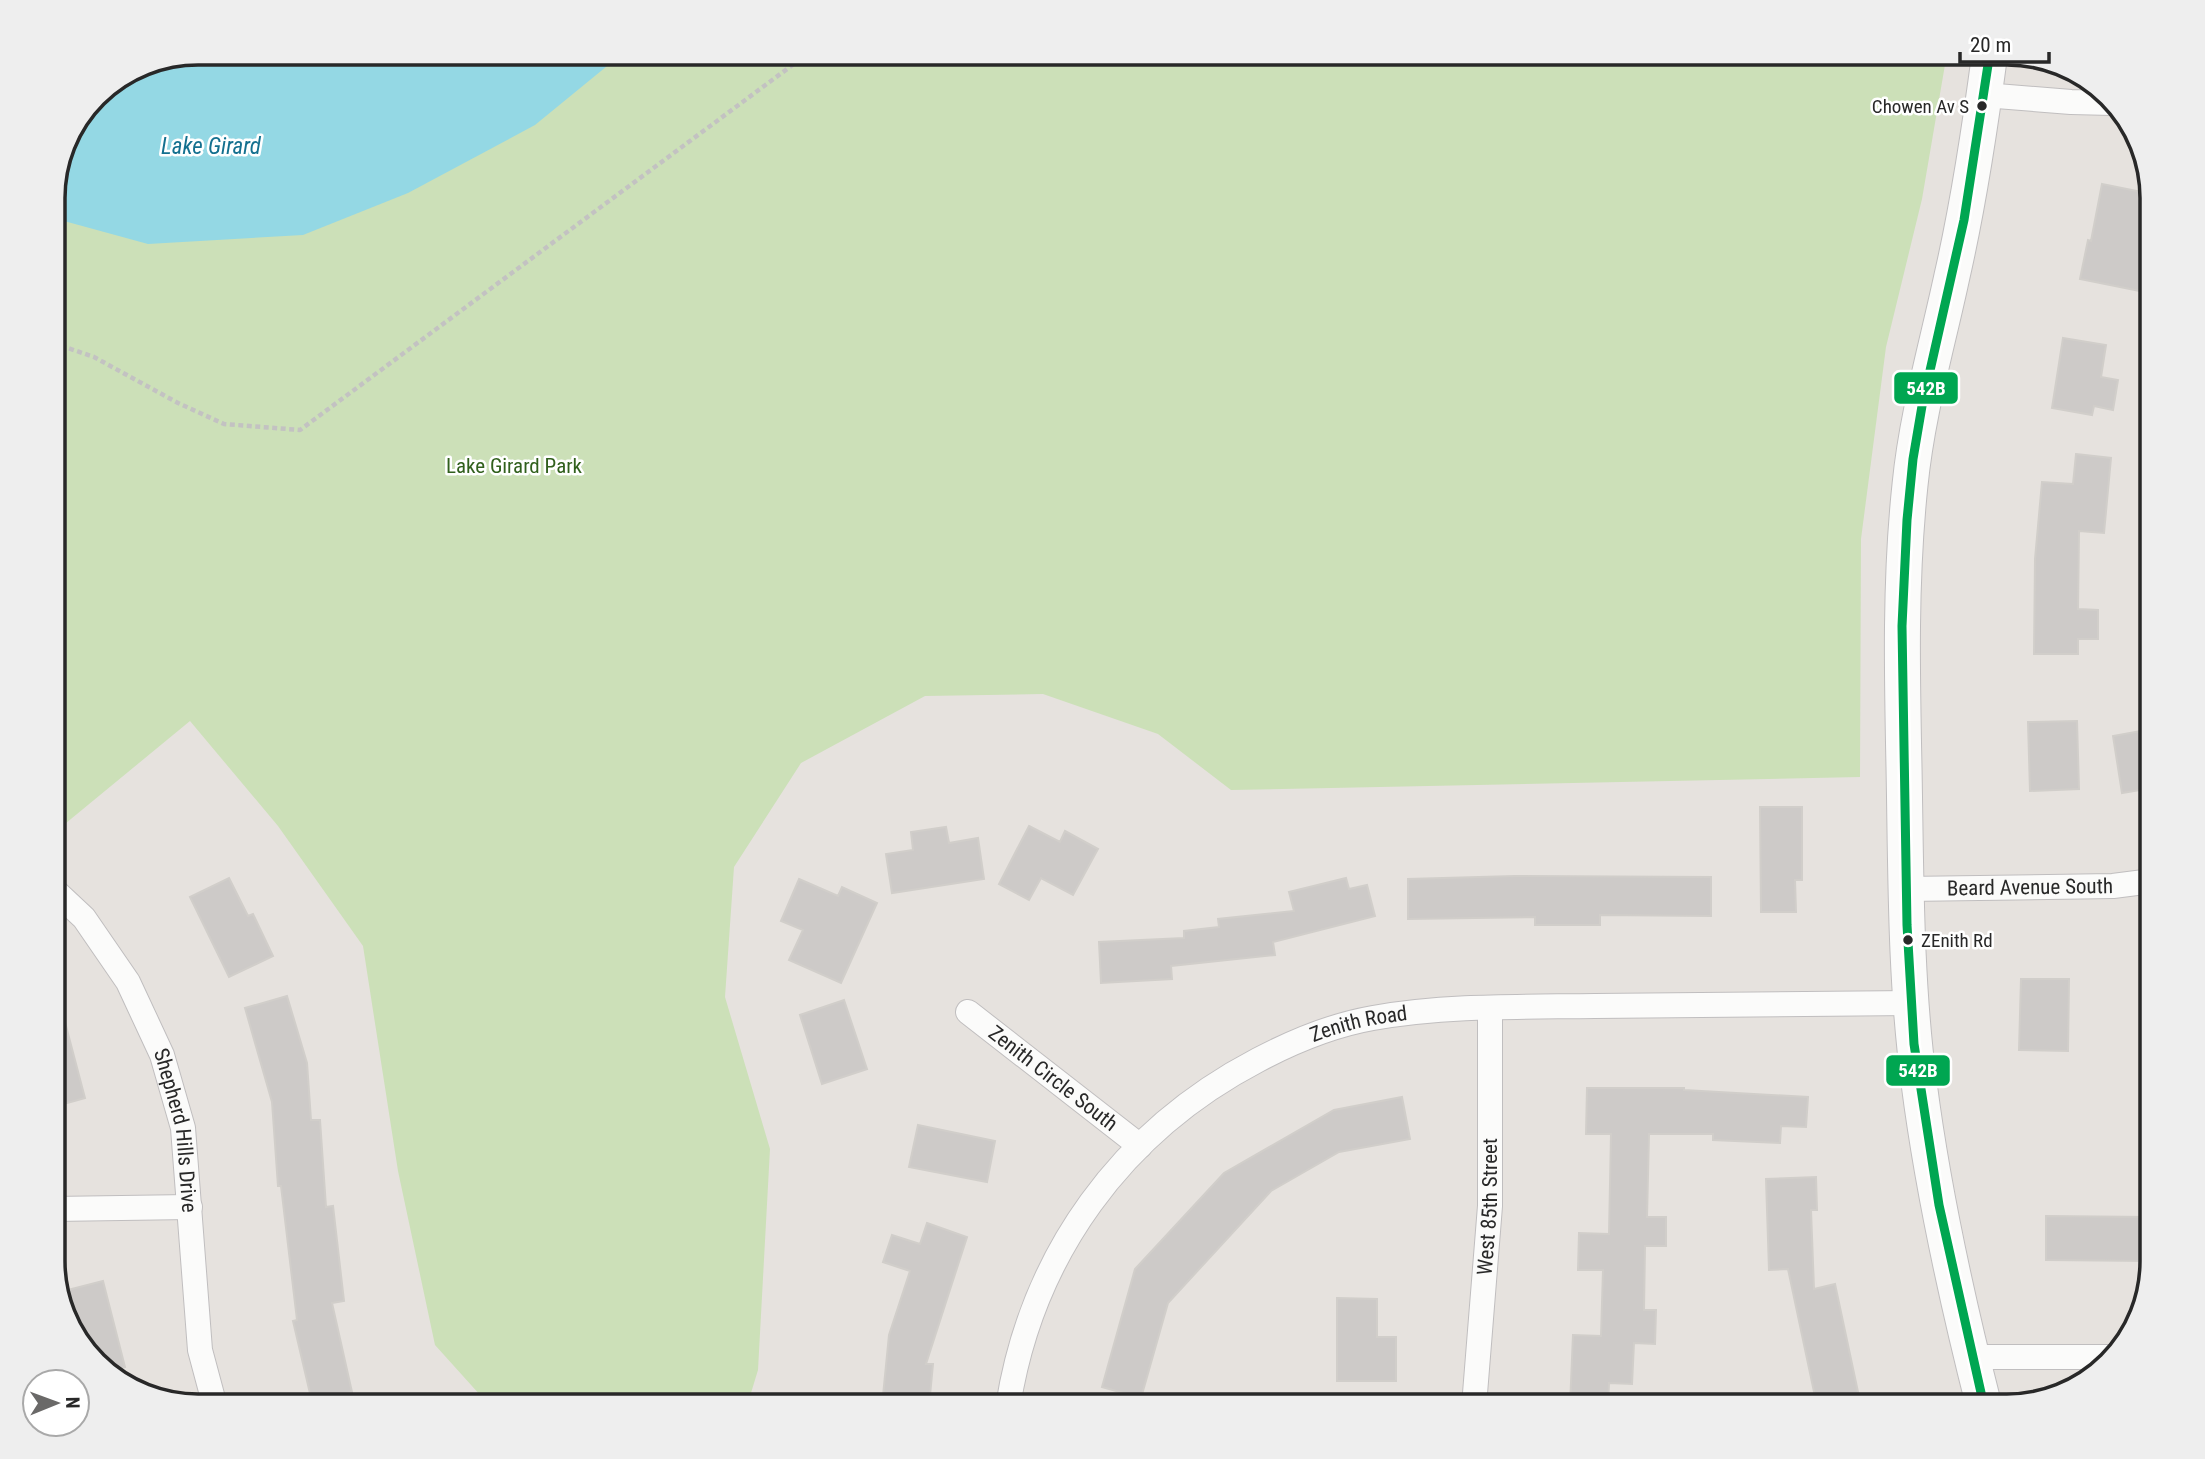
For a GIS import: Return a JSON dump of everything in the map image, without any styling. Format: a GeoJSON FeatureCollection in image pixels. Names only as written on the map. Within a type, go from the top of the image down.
{"type":"FeatureCollection","features":[{"type":"Feature","properties":{"kind":"street"},"geometry":{"type":"LineString","coordinates":[[1981,1394],[1940,1217],[1919,1082],[1906,889],[1902,585],[1910,482],[1928,376],[1979,142],[1988,65]]}},
{"type":"Feature","properties":{"kind":"street"},"geometry":{"type":"LineString","coordinates":[[1984,95],[2100,103]]}},
{"type":"Feature","properties":{"kind":"street","name":"Beard Avenue South"},"geometry":{"type":"LineString","coordinates":[[1906,889],[2113,886],[2140,883]]}},
{"type":"Feature","properties":{"kind":"street","name":"Shepherd Hills Drive"},"geometry":{"type":"LineString","coordinates":[[65,900],[84,918],[128,982],[162,1055],[183,1128],[200,1350],[212,1394]]}},
{"type":"Feature","properties":{"kind":"street","name":"Zenith Road"},"geometry":{"type":"LineString","coordinates":[[1011,1394],[1029,1319],[1062,1246],[1107,1180],[1161,1125],[1225,1077],[1294,1041],[1371,1018],[1448,1009],[1912,1003]]}},
{"type":"Feature","properties":{"kind":"street","name":"West 85th Street"},"geometry":{"type":"LineString","coordinates":[[1475,1394],[1490,1206],[1490,1008]]}},
{"type":"Feature","properties":{"kind":"street","name":"Zenith Circle South"},"geometry":{"type":"LineString","coordinates":[[968,1012],[1140,1146]]}},
{"type":"Feature","properties":{"kind":"street"},"geometry":{"type":"LineString","coordinates":[[65,1209],[190,1207]]}},
{"type":"Feature","properties":{"kind":"street"},"geometry":{"type":"LineString","coordinates":[[1971,1357],[2099,1357]]}},
{"type":"Feature","properties":{"kind":"path"},"geometry":{"type":"LineString","coordinates":[[65,348],[94,357],[178,404],[224,424],[300,430],[792,65]]}},
{"type":"Feature","properties":{"kind":"green space","name":"Lake Girard Park"},"geometry":{"type":"Polygon","coordinates":[[[189,65],[1945,65],[1922,199],[1886,347],[1861,539],[1860,777],[1231,790],[1158,734],[1043,694],[925,696],[801,763],[734,867],[725,997],[770,1149],[758,1370],[751,1394],[479,1394],[435,1345],[398,1171],[363,946],[278,826],[190,721],[65,824],[66,180],[78,139],[92,117],[124,87],[163,69],[189,65]]]}},
{"type":"Feature","properties":{"kind":"water","name":"Lake Girard"},"geometry":{"type":"Polygon","coordinates":[[[189,65],[608,65],[535,125],[408,193],[303,235],[148,244],[65,221],[66,180],[78,139],[92,117],[110,98],[147,75],[163,69],[189,65]]]}},
{"type":"Feature","properties":{"kind":"building"},"geometry":{"type":"Polygon","coordinates":[[[2102,184],[2140,192],[2140,291],[2080,279],[2088,240],[2091,241],[2102,184]]]}},
{"type":"Feature","properties":{"kind":"building"},"geometry":{"type":"Polygon","coordinates":[[[2063,338],[2106,345],[2101,377],[2118,380],[2113,410],[2094,406],[2092,415],[2052,408],[2063,338]]]}},
{"type":"Feature","properties":{"kind":"building"},"geometry":{"type":"Polygon","coordinates":[[[2076,454],[2111,458],[2104,533],[2079,531],[2078,609],[2098,610],[2098,639],[2078,639],[2078,654],[2034,654],[2035,559],[2042,482],[2073,484],[2076,454]]]}},
{"type":"Feature","properties":{"kind":"building"},"geometry":{"type":"Polygon","coordinates":[[[2077,721],[2079,789],[2030,791],[2028,722],[2077,721]]]}},
{"type":"Feature","properties":{"kind":"building"},"geometry":{"type":"Polygon","coordinates":[[[2140,731],[2140,790],[2122,793],[2113,736],[2140,731]]]}},
{"type":"Feature","properties":{"kind":"building"},"geometry":{"type":"Polygon","coordinates":[[[1760,807],[1802,807],[1802,880],[1795,880],[1796,912],[1761,912],[1760,807]]]}},
{"type":"Feature","properties":{"kind":"building"},"geometry":{"type":"Polygon","coordinates":[[[1029,826],[1060,842],[1065,831],[1098,849],[1073,895],[1041,878],[1029,900],[999,884],[1029,826]]]}},
{"type":"Feature","properties":{"kind":"building"},"geometry":{"type":"Polygon","coordinates":[[[946,827],[949,843],[978,838],[984,879],[892,893],[886,854],[913,850],[911,832],[946,827]]]}},
{"type":"Feature","properties":{"kind":"building"},"geometry":{"type":"Polygon","coordinates":[[[1515,876],[1711,877],[1711,916],[1600,915],[1600,925],[1535,925],[1535,917],[1408,919],[1408,879],[1515,876]]]}},
{"type":"Feature","properties":{"kind":"building"},"geometry":{"type":"Polygon","coordinates":[[[229,878],[248,916],[253,914],[273,956],[229,977],[190,897],[229,878]]]}},
{"type":"Feature","properties":{"kind":"building"},"geometry":{"type":"Polygon","coordinates":[[[1346,878],[1349,889],[1367,885],[1375,916],[1273,942],[1275,955],[1171,966],[1172,979],[1101,983],[1099,942],[1184,938],[1184,931],[1219,927],[1218,919],[1294,911],[1289,892],[1346,878]]]}},
{"type":"Feature","properties":{"kind":"building"},"geometry":{"type":"Polygon","coordinates":[[[799,879],[838,896],[842,887],[877,903],[841,983],[789,960],[803,930],[781,921],[799,879]]]}},
{"type":"Feature","properties":{"kind":"building"},"geometry":{"type":"Polygon","coordinates":[[[2021,979],[2069,979],[2068,1051],[2019,1050],[2021,979]]]}},
{"type":"Feature","properties":{"kind":"building"},"geometry":{"type":"Polygon","coordinates":[[[287,996],[307,1063],[311,1120],[320,1120],[326,1207],[333,1206],[344,1301],[332,1303],[352,1392],[310,1394],[293,1321],[297,1320],[281,1186],[278,1186],[272,1102],[245,1008],[287,996]]]}},
{"type":"Feature","properties":{"kind":"building"},"geometry":{"type":"Polygon","coordinates":[[[844,1000],[867,1069],[822,1084],[800,1015],[844,1000]]]}},
{"type":"Feature","properties":{"kind":"building"},"geometry":{"type":"Polygon","coordinates":[[[65,1022],[85,1098],[65,1104],[65,1022]]]}},
{"type":"Feature","properties":{"kind":"building"},"geometry":{"type":"Polygon","coordinates":[[[1587,1088],[1684,1088],[1808,1097],[1806,1127],[1781,1126],[1780,1143],[1713,1140],[1713,1134],[1649,1134],[1647,1217],[1666,1217],[1666,1246],[1645,1246],[1644,1310],[1656,1310],[1655,1344],[1634,1343],[1632,1384],[1609,1383],[1609,1394],[1571,1394],[1573,1335],[1601,1336],[1603,1270],[1578,1270],[1579,1233],[1609,1234],[1611,1134],[1586,1134],[1587,1088]]]}},
{"type":"Feature","properties":{"kind":"building"},"geometry":{"type":"Polygon","coordinates":[[[1402,1097],[1410,1139],[1339,1152],[1271,1191],[1168,1303],[1142,1394],[1127,1394],[1102,1387],[1135,1269],[1224,1173],[1334,1110],[1402,1097]]]}},
{"type":"Feature","properties":{"kind":"building"},"geometry":{"type":"Polygon","coordinates":[[[918,1125],[995,1141],[987,1182],[909,1167],[918,1125]]]}},
{"type":"Feature","properties":{"kind":"building"},"geometry":{"type":"Polygon","coordinates":[[[1816,1177],[1817,1210],[1811,1210],[1814,1289],[1835,1284],[1858,1394],[1814,1394],[1788,1269],[1769,1270],[1766,1179],[1816,1177]]]}},
{"type":"Feature","properties":{"kind":"building"},"geometry":{"type":"Polygon","coordinates":[[[2046,1216],[2140,1217],[2140,1261],[2046,1260],[2046,1216]]]}},
{"type":"Feature","properties":{"kind":"building"},"geometry":{"type":"Polygon","coordinates":[[[927,1223],[967,1237],[926,1364],[933,1364],[930,1394],[883,1394],[889,1335],[910,1271],[883,1262],[892,1235],[920,1244],[927,1223]]]}},
{"type":"Feature","properties":{"kind":"building"},"geometry":{"type":"Polygon","coordinates":[[[103,1281],[125,1367],[120,1369],[110,1361],[87,1335],[78,1320],[68,1290],[103,1281]]]}},
{"type":"Feature","properties":{"kind":"building"},"geometry":{"type":"Polygon","coordinates":[[[1337,1298],[1377,1299],[1377,1337],[1396,1337],[1396,1381],[1337,1381],[1337,1298]]]}},
{"type":"Feature","properties":{"kind":"transit line","name":"542B"},"geometry":{"type":"LineString","coordinates":[[1981,1394],[1939,1205],[1914,1044],[1907,925],[1902,626],[1913,459],[1922,406],[1964,220],[1988,65]]}},
{"type":"Feature","properties":{"kind":"place","name":"Chowen Av S"},"geometry":{"type":"Point","coordinates":[1982,106]}},
{"type":"Feature","properties":{"kind":"place","name":"ZEnith Rd"},"geometry":{"type":"Point","coordinates":[1908,940]}}]}
